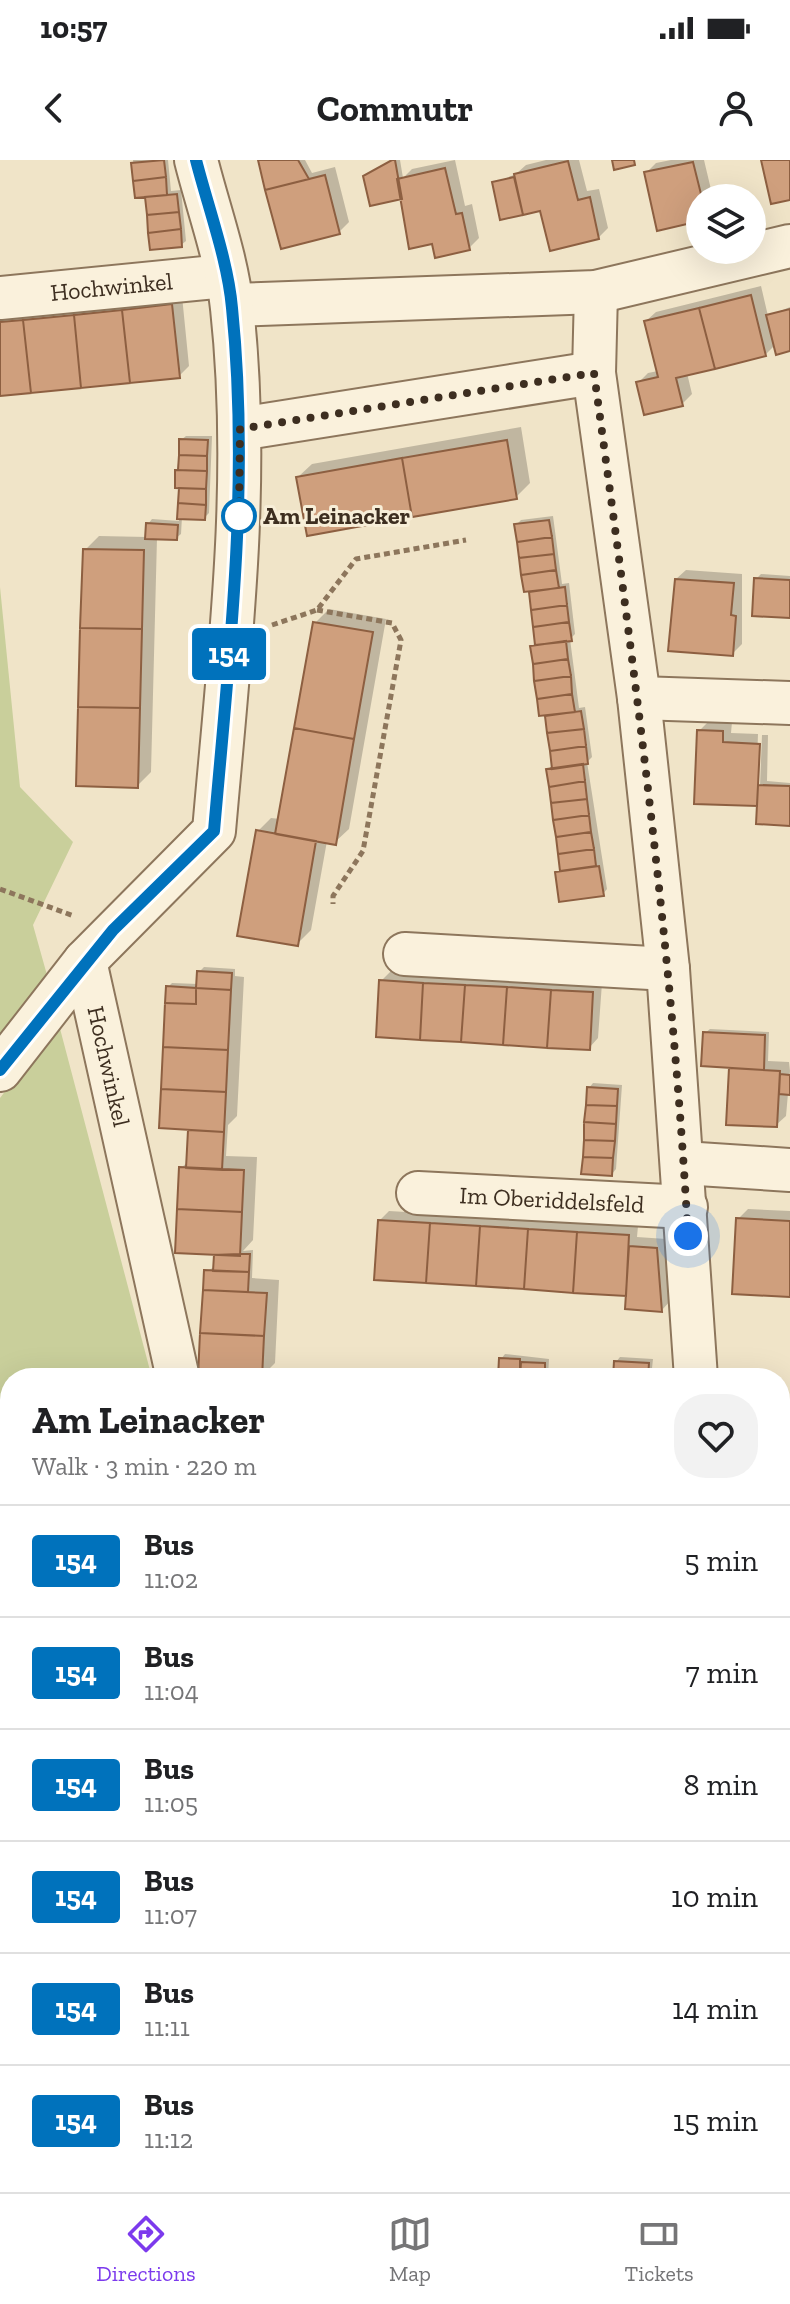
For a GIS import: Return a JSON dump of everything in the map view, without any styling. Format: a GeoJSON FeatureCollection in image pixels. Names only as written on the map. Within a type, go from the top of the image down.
{"type":"FeatureCollection","features":[{"type":"Feature","properties":{"kind":"street"},"geometry":{"type":"LineString","coordinates":[[0,1070],[85,961],[214,831],[232,630],[239,516],[240,429],[228,290],[196,160]]}},
{"type":"Feature","properties":{"kind":"street"},"geometry":{"type":"LineString","coordinates":[[228,290],[596,292],[790,246]]}},
{"type":"Feature","properties":{"kind":"street","name":"Hochwinkel"},"geometry":{"type":"LineString","coordinates":[[0,298],[228,290]]}},
{"type":"Feature","properties":{"kind":"street"},"geometry":{"type":"LineString","coordinates":[[596,292],[594,373],[639,698],[668,969],[695,1368]]}},
{"type":"Feature","properties":{"kind":"street"},"geometry":{"type":"LineString","coordinates":[[240,429],[594,373]]}},
{"type":"Feature","properties":{"kind":"street"},"geometry":{"type":"LineString","coordinates":[[639,698],[790,703]]}},
{"type":"Feature","properties":{"kind":"street"},"geometry":{"type":"LineString","coordinates":[[405,954],[668,969]]}},
{"type":"Feature","properties":{"kind":"street","name":"Hochwinkel"},"geometry":{"type":"LineString","coordinates":[[85,961],[176,1368]]}},
{"type":"Feature","properties":{"kind":"street"},"geometry":{"type":"LineString","coordinates":[[683,1163],[790,1170]]}},
{"type":"Feature","properties":{"kind":"street","name":"Im Oberiddelsfeld"},"geometry":{"type":"LineString","coordinates":[[418,1193],[686,1207]]}},
{"type":"Feature","properties":{"kind":"path"},"geometry":{"type":"LineString","coordinates":[[317,610],[356,559],[466,540]]}},
{"type":"Feature","properties":{"kind":"path"},"geometry":{"type":"LineString","coordinates":[[232,630],[257,631],[317,610],[392,623],[401,640],[363,851],[333,896],[333,904]]}},
{"type":"Feature","properties":{"kind":"path"},"geometry":{"type":"LineString","coordinates":[[0,889],[113,930]]}},
{"type":"Feature","properties":{"kind":"green space"},"geometry":{"type":"Polygon","coordinates":[[[0,587],[20,787],[73,842],[33,925],[47,975],[0,1037],[0,587]]]}},
{"type":"Feature","properties":{"kind":"green space"},"geometry":{"type":"Polygon","coordinates":[[[58,1021],[149,1368],[0,1368],[0,1098],[58,1021]]]}},
{"type":"Feature","properties":{"kind":"building"},"geometry":{"type":"Polygon","coordinates":[[[164,160],[166,177],[133,181],[131,163],[164,160]]]}},
{"type":"Feature","properties":{"kind":"building"},"geometry":{"type":"Polygon","coordinates":[[[258,160],[298,160],[309,179],[265,190],[258,160]]]}},
{"type":"Feature","properties":{"kind":"building"},"geometry":{"type":"Polygon","coordinates":[[[395,160],[402,199],[370,206],[363,176],[395,160]]]}},
{"type":"Feature","properties":{"kind":"building"},"geometry":{"type":"Polygon","coordinates":[[[612,160],[634,160],[635,165],[614,170],[612,160]]]}},
{"type":"Feature","properties":{"kind":"building"},"geometry":{"type":"Polygon","coordinates":[[[761,160],[790,160],[790,200],[771,204],[761,160]]]}},
{"type":"Feature","properties":{"kind":"building"},"geometry":{"type":"Polygon","coordinates":[[[568,161],[578,200],[590,197],[599,239],[550,251],[540,211],[523,215],[514,174],[568,161]]]}},
{"type":"Feature","properties":{"kind":"building"},"geometry":{"type":"Polygon","coordinates":[[[693,162],[698,184],[686,184],[686,224],[657,231],[644,172],[693,162]]]}},
{"type":"Feature","properties":{"kind":"building"},"geometry":{"type":"Polygon","coordinates":[[[445,168],[456,214],[462,213],[470,250],[435,258],[432,244],[409,249],[397,179],[445,168]]]}},
{"type":"Feature","properties":{"kind":"building"},"geometry":{"type":"Polygon","coordinates":[[[325,175],[340,234],[281,249],[265,190],[325,175]]]}},
{"type":"Feature","properties":{"kind":"building"},"geometry":{"type":"Polygon","coordinates":[[[166,177],[167,195],[135,198],[133,181],[166,177]]]}},
{"type":"Feature","properties":{"kind":"building"},"geometry":{"type":"Polygon","coordinates":[[[514,177],[523,215],[500,220],[492,182],[514,177]]]}},
{"type":"Feature","properties":{"kind":"building"},"geometry":{"type":"Polygon","coordinates":[[[177,194],[179,212],[147,215],[145,197],[177,194]]]}},
{"type":"Feature","properties":{"kind":"building"},"geometry":{"type":"Polygon","coordinates":[[[179,212],[181,229],[148,233],[147,215],[179,212]]]}},
{"type":"Feature","properties":{"kind":"building"},"geometry":{"type":"Polygon","coordinates":[[[181,229],[182,247],[150,250],[148,233],[181,229]]]}},
{"type":"Feature","properties":{"kind":"building"},"geometry":{"type":"Polygon","coordinates":[[[751,295],[766,356],[715,369],[699,308],[751,295]]]}},
{"type":"Feature","properties":{"kind":"building"},"geometry":{"type":"Polygon","coordinates":[[[172,304],[180,378],[130,383],[122,310],[172,304]]]}},
{"type":"Feature","properties":{"kind":"building"},"geometry":{"type":"Polygon","coordinates":[[[699,308],[715,369],[676,378],[683,406],[644,415],[636,382],[658,377],[644,321],[699,308]]]}},
{"type":"Feature","properties":{"kind":"building"},"geometry":{"type":"Polygon","coordinates":[[[790,309],[790,351],[776,355],[766,315],[790,309]]]}},
{"type":"Feature","properties":{"kind":"building"},"geometry":{"type":"Polygon","coordinates":[[[122,310],[130,383],[81,388],[74,315],[122,310]]]}},
{"type":"Feature","properties":{"kind":"building"},"geometry":{"type":"Polygon","coordinates":[[[74,315],[81,388],[31,393],[23,320],[74,315]]]}},
{"type":"Feature","properties":{"kind":"building"},"geometry":{"type":"Polygon","coordinates":[[[23,320],[31,393],[0,396],[0,322],[23,320]]]}},
{"type":"Feature","properties":{"kind":"building"},"geometry":{"type":"Polygon","coordinates":[[[179,439],[208,440],[207,456],[179,455],[179,439]]]}},
{"type":"Feature","properties":{"kind":"building"},"geometry":{"type":"Polygon","coordinates":[[[507,440],[517,499],[412,517],[402,458],[507,440]]]}},
{"type":"Feature","properties":{"kind":"building"},"geometry":{"type":"Polygon","coordinates":[[[179,455],[207,456],[207,471],[178,470],[179,455]]]}},
{"type":"Feature","properties":{"kind":"building"},"geometry":{"type":"Polygon","coordinates":[[[402,458],[412,517],[307,536],[296,477],[402,458]]]}},
{"type":"Feature","properties":{"kind":"building"},"geometry":{"type":"Polygon","coordinates":[[[175,470],[207,471],[206,489],[175,488],[175,470]]]}},
{"type":"Feature","properties":{"kind":"building"},"geometry":{"type":"Polygon","coordinates":[[[179,488],[206,489],[206,505],[178,503],[179,488]]]}},
{"type":"Feature","properties":{"kind":"building"},"geometry":{"type":"Polygon","coordinates":[[[178,503],[206,505],[205,520],[177,519],[178,503]]]}},
{"type":"Feature","properties":{"kind":"building"},"geometry":{"type":"Polygon","coordinates":[[[549,520],[552,537],[517,542],[514,524],[549,520]]]}},
{"type":"Feature","properties":{"kind":"building"},"geometry":{"type":"Polygon","coordinates":[[[146,523],[178,525],[177,540],[145,539],[146,523]]]}},
{"type":"Feature","properties":{"kind":"building"},"geometry":{"type":"Polygon","coordinates":[[[552,537],[554,554],[519,558],[517,542],[552,537]]]}},
{"type":"Feature","properties":{"kind":"building"},"geometry":{"type":"Polygon","coordinates":[[[83,549],[144,550],[142,629],[80,628],[83,549]]]}},
{"type":"Feature","properties":{"kind":"building"},"geometry":{"type":"Polygon","coordinates":[[[554,554],[556,570],[521,575],[519,558],[554,554]]]}},
{"type":"Feature","properties":{"kind":"building"},"geometry":{"type":"Polygon","coordinates":[[[556,570],[559,588],[524,592],[521,575],[556,570]]]}},
{"type":"Feature","properties":{"kind":"building"},"geometry":{"type":"Polygon","coordinates":[[[754,578],[790,580],[790,618],[752,616],[754,578]]]}},
{"type":"Feature","properties":{"kind":"building"},"geometry":{"type":"Polygon","coordinates":[[[675,579],[734,583],[731,615],[736,616],[733,656],[668,651],[675,579]]]}},
{"type":"Feature","properties":{"kind":"building"},"geometry":{"type":"Polygon","coordinates":[[[565,587],[567,605],[531,610],[529,592],[565,587]]]}},
{"type":"Feature","properties":{"kind":"building"},"geometry":{"type":"Polygon","coordinates":[[[567,605],[569,622],[533,627],[531,610],[567,605]]]}},
{"type":"Feature","properties":{"kind":"building"},"geometry":{"type":"Polygon","coordinates":[[[313,622],[373,632],[354,739],[294,728],[313,622]]]}},
{"type":"Feature","properties":{"kind":"building"},"geometry":{"type":"Polygon","coordinates":[[[569,622],[572,641],[535,645],[533,627],[569,622]]]}},
{"type":"Feature","properties":{"kind":"building"},"geometry":{"type":"Polygon","coordinates":[[[80,628],[142,629],[140,708],[78,707],[80,628]]]}},
{"type":"Feature","properties":{"kind":"building"},"geometry":{"type":"Polygon","coordinates":[[[566,641],[568,659],[533,664],[530,646],[566,641]]]}},
{"type":"Feature","properties":{"kind":"building"},"geometry":{"type":"Polygon","coordinates":[[[568,659],[571,676],[534,681],[533,664],[568,659]]]}},
{"type":"Feature","properties":{"kind":"building"},"geometry":{"type":"Polygon","coordinates":[[[571,676],[572,694],[537,699],[534,681],[571,676]]]}},
{"type":"Feature","properties":{"kind":"building"},"geometry":{"type":"Polygon","coordinates":[[[572,694],[575,712],[539,716],[537,699],[572,694]]]}},
{"type":"Feature","properties":{"kind":"building"},"geometry":{"type":"Polygon","coordinates":[[[78,707],[140,708],[138,788],[76,786],[78,707]]]}},
{"type":"Feature","properties":{"kind":"building"},"geometry":{"type":"Polygon","coordinates":[[[581,711],[584,729],[547,733],[545,716],[581,711]]]}},
{"type":"Feature","properties":{"kind":"building"},"geometry":{"type":"Polygon","coordinates":[[[294,728],[354,739],[336,845],[275,834],[294,728]]]}},
{"type":"Feature","properties":{"kind":"building"},"geometry":{"type":"Polygon","coordinates":[[[584,729],[586,746],[550,751],[547,733],[584,729]]]}},
{"type":"Feature","properties":{"kind":"building"},"geometry":{"type":"Polygon","coordinates":[[[697,730],[723,731],[723,742],[760,744],[757,806],[694,804],[697,730]]]}},
{"type":"Feature","properties":{"kind":"building"},"geometry":{"type":"Polygon","coordinates":[[[586,746],[588,764],[552,769],[550,751],[586,746]]]}},
{"type":"Feature","properties":{"kind":"building"},"geometry":{"type":"Polygon","coordinates":[[[583,764],[585,781],[549,787],[546,769],[583,764]]]}},
{"type":"Feature","properties":{"kind":"building"},"geometry":{"type":"Polygon","coordinates":[[[585,781],[587,799],[551,803],[549,787],[585,781]]]}},
{"type":"Feature","properties":{"kind":"building"},"geometry":{"type":"Polygon","coordinates":[[[758,785],[790,786],[790,826],[756,824],[758,785]]]}},
{"type":"Feature","properties":{"kind":"building"},"geometry":{"type":"Polygon","coordinates":[[[587,799],[589,815],[553,820],[551,803],[587,799]]]}},
{"type":"Feature","properties":{"kind":"building"},"geometry":{"type":"Polygon","coordinates":[[[589,815],[591,832],[556,837],[553,820],[589,815]]]}},
{"type":"Feature","properties":{"kind":"building"},"geometry":{"type":"Polygon","coordinates":[[[256,830],[316,841],[298,946],[237,936],[256,830]]]}},
{"type":"Feature","properties":{"kind":"building"},"geometry":{"type":"Polygon","coordinates":[[[591,832],[594,849],[558,854],[556,837],[591,832]]]}},
{"type":"Feature","properties":{"kind":"building"},"geometry":{"type":"Polygon","coordinates":[[[594,849],[596,866],[560,871],[558,854],[594,849]]]}},
{"type":"Feature","properties":{"kind":"building"},"geometry":{"type":"Polygon","coordinates":[[[599,866],[604,896],[559,902],[555,872],[599,866]]]}},
{"type":"Feature","properties":{"kind":"building"},"geometry":{"type":"Polygon","coordinates":[[[197,971],[232,973],[231,990],[196,988],[197,971]]]}},
{"type":"Feature","properties":{"kind":"building"},"geometry":{"type":"Polygon","coordinates":[[[379,980],[423,983],[420,1040],[376,1037],[379,980]]]}},
{"type":"Feature","properties":{"kind":"building"},"geometry":{"type":"Polygon","coordinates":[[[423,983],[465,985],[461,1042],[420,1040],[423,983]]]}},
{"type":"Feature","properties":{"kind":"building"},"geometry":{"type":"Polygon","coordinates":[[[465,985],[507,987],[503,1045],[461,1042],[465,985]]]}},
{"type":"Feature","properties":{"kind":"building"},"geometry":{"type":"Polygon","coordinates":[[[166,986],[196,988],[196,1004],[165,1003],[166,986]]]}},
{"type":"Feature","properties":{"kind":"building"},"geometry":{"type":"Polygon","coordinates":[[[507,987],[551,990],[547,1048],[503,1045],[507,987]]]}},
{"type":"Feature","properties":{"kind":"building"},"geometry":{"type":"Polygon","coordinates":[[[196,988],[231,990],[228,1050],[163,1047],[165,1003],[196,1004],[196,988]]]}},
{"type":"Feature","properties":{"kind":"building"},"geometry":{"type":"Polygon","coordinates":[[[551,990],[593,992],[590,1050],[547,1048],[551,990]]]}},
{"type":"Feature","properties":{"kind":"building"},"geometry":{"type":"Polygon","coordinates":[[[703,1032],[765,1035],[764,1070],[701,1066],[703,1032]]]}},
{"type":"Feature","properties":{"kind":"building"},"geometry":{"type":"Polygon","coordinates":[[[163,1047],[228,1050],[226,1092],[161,1089],[163,1047]]]}},
{"type":"Feature","properties":{"kind":"building"},"geometry":{"type":"Polygon","coordinates":[[[729,1068],[780,1071],[777,1127],[726,1125],[729,1068]]]}},
{"type":"Feature","properties":{"kind":"building"},"geometry":{"type":"Polygon","coordinates":[[[780,1074],[790,1075],[790,1095],[779,1094],[780,1074]]]}},
{"type":"Feature","properties":{"kind":"building"},"geometry":{"type":"Polygon","coordinates":[[[587,1087],[618,1089],[617,1106],[586,1105],[587,1087]]]}},
{"type":"Feature","properties":{"kind":"building"},"geometry":{"type":"Polygon","coordinates":[[[161,1089],[226,1092],[224,1132],[159,1128],[161,1089]]]}},
{"type":"Feature","properties":{"kind":"building"},"geometry":{"type":"Polygon","coordinates":[[[586,1105],[617,1106],[616,1124],[584,1122],[586,1105]]]}},
{"type":"Feature","properties":{"kind":"building"},"geometry":{"type":"Polygon","coordinates":[[[584,1122],[616,1124],[615,1141],[584,1140],[584,1122]]]}},
{"type":"Feature","properties":{"kind":"building"},"geometry":{"type":"Polygon","coordinates":[[[188,1130],[224,1132],[222,1170],[186,1168],[188,1130]]]}},
{"type":"Feature","properties":{"kind":"building"},"geometry":{"type":"Polygon","coordinates":[[[584,1140],[615,1141],[613,1158],[583,1157],[584,1140]]]}},
{"type":"Feature","properties":{"kind":"building"},"geometry":{"type":"Polygon","coordinates":[[[583,1157],[613,1158],[612,1176],[581,1174],[583,1157]]]}},
{"type":"Feature","properties":{"kind":"building"},"geometry":{"type":"Polygon","coordinates":[[[179,1167],[244,1170],[242,1212],[177,1209],[179,1167]]]}},
{"type":"Feature","properties":{"kind":"building"},"geometry":{"type":"Polygon","coordinates":[[[177,1209],[242,1212],[240,1256],[175,1253],[177,1209]]]}},
{"type":"Feature","properties":{"kind":"building"},"geometry":{"type":"Polygon","coordinates":[[[736,1218],[790,1221],[790,1297],[732,1294],[736,1218]]]}},
{"type":"Feature","properties":{"kind":"building"},"geometry":{"type":"Polygon","coordinates":[[[378,1220],[430,1223],[426,1283],[374,1280],[378,1220]]]}},
{"type":"Feature","properties":{"kind":"building"},"geometry":{"type":"Polygon","coordinates":[[[430,1223],[480,1226],[476,1286],[426,1283],[430,1223]]]}},
{"type":"Feature","properties":{"kind":"building"},"geometry":{"type":"Polygon","coordinates":[[[480,1226],[528,1229],[524,1289],[476,1286],[480,1226]]]}},
{"type":"Feature","properties":{"kind":"building"},"geometry":{"type":"Polygon","coordinates":[[[528,1229],[577,1232],[573,1293],[524,1289],[528,1229]]]}},
{"type":"Feature","properties":{"kind":"building"},"geometry":{"type":"Polygon","coordinates":[[[577,1232],[629,1235],[626,1296],[573,1293],[577,1232]]]}},
{"type":"Feature","properties":{"kind":"building"},"geometry":{"type":"Polygon","coordinates":[[[629,1246],[657,1248],[662,1312],[625,1309],[629,1246]]]}},
{"type":"Feature","properties":{"kind":"building"},"geometry":{"type":"Polygon","coordinates":[[[250,1254],[249,1272],[213,1271],[214,1255],[250,1254]]]}},
{"type":"Feature","properties":{"kind":"building"},"geometry":{"type":"Polygon","coordinates":[[[204,1270],[249,1272],[248,1292],[203,1290],[204,1270]]]}},
{"type":"Feature","properties":{"kind":"building"},"geometry":{"type":"Polygon","coordinates":[[[203,1290],[267,1293],[264,1336],[200,1333],[203,1290]]]}},
{"type":"Feature","properties":{"kind":"building"},"geometry":{"type":"Polygon","coordinates":[[[200,1333],[264,1336],[262,1368],[198,1368],[200,1333]]]}},
{"type":"Feature","properties":{"kind":"building"},"geometry":{"type":"Polygon","coordinates":[[[499,1358],[520,1359],[520,1368],[498,1368],[499,1358]]]}},
{"type":"Feature","properties":{"kind":"building"},"geometry":{"type":"Polygon","coordinates":[[[614,1361],[649,1363],[649,1368],[614,1368],[614,1361]]]}},
{"type":"Feature","properties":{"kind":"building"},"geometry":{"type":"Polygon","coordinates":[[[521,1362],[545,1363],[545,1368],[521,1368],[521,1362]]]}},
{"type":"Feature","properties":{"kind":"bus line","name":"154"},"geometry":{"type":"LineString","coordinates":[[0,1070],[85,961],[214,831],[232,630],[239,516],[240,429],[232,305],[196,160]]}},
{"type":"Feature","properties":{"kind":"place","name":"Am Leinacker"},"geometry":{"type":"Point","coordinates":[239,516]}},
{"type":"Feature","properties":{"kind":"route"},"geometry":{"type":"LineString","coordinates":[[239,516],[240,429],[594,373],[639,698],[668,969],[688,1236]]}}]}
